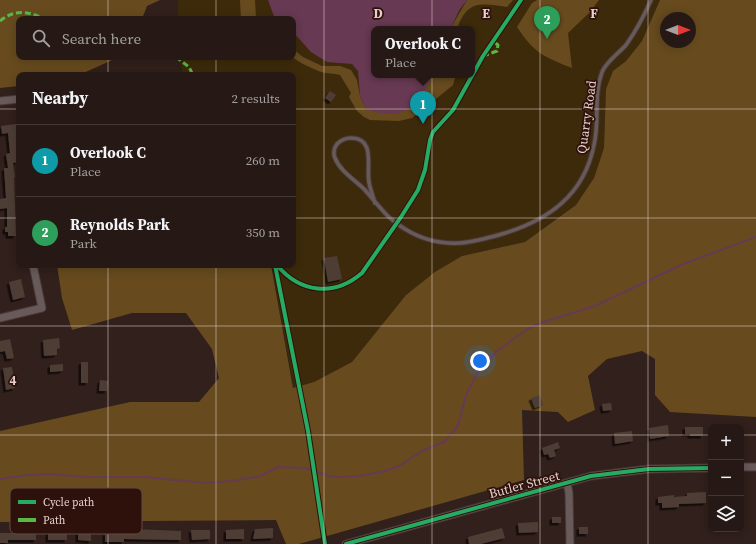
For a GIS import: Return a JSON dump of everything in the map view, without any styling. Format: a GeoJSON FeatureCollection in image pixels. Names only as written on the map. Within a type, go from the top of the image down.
{"type":"FeatureCollection","features":[{"type":"Feature","properties":{"kind":"street"},"geometry":{"type":"LineString","coordinates":[[0,101],[16,99]]}},
{"type":"Feature","properties":{"kind":"street"},"geometry":{"type":"LineString","coordinates":[[0,318],[42,308],[34,268]]}},
{"type":"Feature","properties":{"kind":"street"},"geometry":{"type":"LineString","coordinates":[[744,467],[756,467]]}},
{"type":"Feature","properties":{"kind":"street","name":"Butler Street"},"geometry":{"type":"LineString","coordinates":[[346,544],[591,476],[649,468],[708,468]]}},
{"type":"Feature","properties":{"kind":"street"},"geometry":{"type":"LineString","coordinates":[[567,483],[570,493],[570,544]]}},
{"type":"Feature","properties":{"kind":"lane","name":"Quarry Road"},"geometry":{"type":"LineString","coordinates":[[375,203],[368,182],[370,158],[366,147],[357,139],[344,139],[336,146],[335,159],[340,166],[389,219],[405,230],[430,239],[448,243],[470,242],[528,226],[550,213],[572,193],[585,172],[595,144],[597,92],[603,71],[607,63],[631,38],[651,0]]}},
{"type":"Feature","properties":{"kind":"shaded area"},"geometry":{"type":"Polygon","coordinates":[[[0,0],[160,0],[147,6],[143,16],[16,16],[16,60],[112,60],[86,72],[16,72],[16,86],[0,88],[0,0]]]}},
{"type":"Feature","properties":{"kind":"shaded area"},"geometry":{"type":"Polygon","coordinates":[[[178,0],[660,0],[642,41],[626,61],[613,71],[606,89],[604,148],[594,178],[576,205],[525,242],[462,256],[406,295],[352,362],[314,382],[294,388],[272,268],[296,268],[296,72],[182,72],[180,60],[296,60],[296,16],[178,16],[178,0]]]}},
{"type":"Feature","properties":{"kind":"shaded area"},"geometry":{"type":"Polygon","coordinates":[[[240,0],[255,0],[256,16],[241,16],[240,0]]]}},
{"type":"Feature","properties":{"kind":"shaded area"},"geometry":{"type":"Polygon","coordinates":[[[268,0],[467,0],[460,9],[452,26],[371,26],[371,78],[432,78],[416,103],[403,111],[389,114],[374,112],[366,109],[360,96],[358,71],[352,64],[327,62],[311,52],[296,35],[296,16],[274,16],[268,0]]]}},
{"type":"Feature","properties":{"kind":"shaded area"},"geometry":{"type":"Polygon","coordinates":[[[467,0],[513,0],[507,7],[482,5],[470,8],[465,13],[458,26],[452,26],[467,0]]]}},
{"type":"Feature","properties":{"kind":"shaded area"},"geometry":{"type":"Polygon","coordinates":[[[537,0],[599,0],[589,13],[568,33],[572,68],[554,61],[540,53],[529,43],[517,27],[532,3],[537,0]]]}},
{"type":"Feature","properties":{"kind":"shaded area"},"geometry":{"type":"Polygon","coordinates":[[[660,0],[756,0],[756,417],[670,412],[655,395],[655,359],[642,351],[607,359],[588,376],[595,410],[568,422],[558,412],[522,410],[524,480],[299,544],[286,544],[276,520],[142,521],[142,488],[10,488],[10,522],[0,522],[0,431],[130,402],[199,402],[219,378],[212,349],[186,313],[132,313],[72,330],[62,298],[57,268],[272,268],[293,388],[314,382],[352,362],[406,295],[435,272],[462,256],[525,242],[576,205],[594,178],[604,148],[606,89],[613,71],[626,61],[642,41],[660,0]]]}},
{"type":"Feature","properties":{"kind":"shaded area"},"geometry":{"type":"Polygon","coordinates":[[[296,51],[303,57],[322,66],[340,66],[351,70],[357,80],[360,96],[366,109],[422,96],[426,85],[432,78],[455,78],[453,85],[412,118],[399,121],[370,120],[357,111],[349,97],[351,93],[340,75],[321,72],[296,60],[296,51]]]}},
{"type":"Feature","properties":{"kind":"building"},"geometry":{"type":"Polygon","coordinates":[[[330,91],[336,95],[331,102],[325,98],[330,91]]]}},
{"type":"Feature","properties":{"kind":"building"},"geometry":{"type":"Polygon","coordinates":[[[16,124],[16,162],[13,163],[15,177],[16,236],[8,236],[8,232],[5,232],[5,227],[7,227],[7,208],[0,209],[0,199],[6,198],[4,168],[8,168],[6,154],[10,153],[8,133],[2,134],[1,126],[16,124]]]}},
{"type":"Feature","properties":{"kind":"building"},"geometry":{"type":"Polygon","coordinates":[[[337,256],[342,279],[328,282],[324,258],[337,256]]]}},
{"type":"Feature","properties":{"kind":"building"},"geometry":{"type":"Polygon","coordinates":[[[21,279],[25,297],[13,300],[9,282],[21,279]]]}},
{"type":"Feature","properties":{"kind":"building"},"geometry":{"type":"Polygon","coordinates":[[[59,338],[60,348],[57,349],[57,355],[44,356],[43,340],[59,338]]]}},
{"type":"Feature","properties":{"kind":"building"},"geometry":{"type":"Polygon","coordinates":[[[10,339],[14,358],[7,359],[5,351],[0,352],[0,341],[10,339]]]}},
{"type":"Feature","properties":{"kind":"building"},"geometry":{"type":"Polygon","coordinates":[[[81,362],[88,362],[88,383],[81,383],[81,362]]]}},
{"type":"Feature","properties":{"kind":"building"},"geometry":{"type":"Polygon","coordinates":[[[63,364],[63,371],[50,372],[50,365],[63,364]]]}},
{"type":"Feature","properties":{"kind":"building"},"geometry":{"type":"Polygon","coordinates":[[[12,367],[15,388],[6,390],[3,368],[12,367]]]}},
{"type":"Feature","properties":{"kind":"building"},"geometry":{"type":"Polygon","coordinates":[[[100,380],[108,381],[107,391],[99,391],[100,380]]]}},
{"type":"Feature","properties":{"kind":"building"},"geometry":{"type":"Polygon","coordinates":[[[540,395],[543,405],[535,408],[531,398],[540,395]]]}},
{"type":"Feature","properties":{"kind":"building"},"geometry":{"type":"Polygon","coordinates":[[[611,403],[612,410],[603,411],[602,404],[611,403]]]}},
{"type":"Feature","properties":{"kind":"building"},"geometry":{"type":"Polygon","coordinates":[[[668,425],[669,436],[650,439],[649,428],[668,425]]]}},
{"type":"Feature","properties":{"kind":"building"},"geometry":{"type":"Polygon","coordinates":[[[685,427],[703,427],[703,436],[690,436],[690,434],[685,434],[685,427]]]}},
{"type":"Feature","properties":{"kind":"building"},"geometry":{"type":"Polygon","coordinates":[[[632,431],[633,441],[615,444],[614,433],[632,431]]]}},
{"type":"Feature","properties":{"kind":"building"},"geometry":{"type":"Polygon","coordinates":[[[558,442],[560,448],[554,450],[556,456],[550,458],[548,454],[544,455],[542,448],[558,442]]]}},
{"type":"Feature","properties":{"kind":"building"},"geometry":{"type":"Polygon","coordinates":[[[706,492],[706,503],[679,504],[679,507],[662,508],[662,503],[658,503],[658,497],[674,495],[674,497],[687,496],[687,493],[706,492]]]}},
{"type":"Feature","properties":{"kind":"building"},"geometry":{"type":"Polygon","coordinates":[[[552,517],[561,517],[561,523],[552,523],[552,517]]]}},
{"type":"Feature","properties":{"kind":"building"},"geometry":{"type":"Polygon","coordinates":[[[538,522],[538,532],[519,533],[518,523],[538,522]]]}},
{"type":"Feature","properties":{"kind":"building"},"geometry":{"type":"Polygon","coordinates":[[[579,527],[588,527],[588,534],[579,534],[579,527]]]}},
{"type":"Feature","properties":{"kind":"building"},"geometry":{"type":"Polygon","coordinates":[[[273,528],[273,538],[253,539],[255,529],[273,528]]]}},
{"type":"Feature","properties":{"kind":"building"},"geometry":{"type":"Polygon","coordinates":[[[502,528],[505,538],[481,544],[469,544],[468,537],[502,528]]]}},
{"type":"Feature","properties":{"kind":"building"},"geometry":{"type":"Polygon","coordinates":[[[142,529],[181,531],[181,540],[124,539],[124,542],[105,542],[105,534],[142,534],[142,529]]]}},
{"type":"Feature","properties":{"kind":"building"},"geometry":{"type":"Polygon","coordinates":[[[244,529],[244,539],[226,539],[226,530],[244,529]]]}},
{"type":"Feature","properties":{"kind":"building"},"geometry":{"type":"Polygon","coordinates":[[[191,530],[210,530],[210,539],[192,540],[191,530]]]}},
{"type":"Feature","properties":{"kind":"building"},"geometry":{"type":"Polygon","coordinates":[[[0,533],[36,534],[36,540],[8,540],[8,543],[0,543],[0,533]]]}},
{"type":"Feature","properties":{"kind":"building"},"geometry":{"type":"Polygon","coordinates":[[[48,534],[67,534],[67,540],[48,540],[48,534]]]}},
{"type":"Feature","properties":{"kind":"building"},"geometry":{"type":"Polygon","coordinates":[[[78,534],[91,534],[91,541],[78,540],[78,534]]]}},
{"type":"Feature","properties":{"kind":"waterway"},"geometry":{"type":"LineString","coordinates":[[0,479],[49,474],[88,477],[144,477],[206,483],[232,481],[260,476],[278,467],[306,468],[329,476],[338,477],[359,476],[385,471],[399,466],[424,450],[444,442],[458,426],[466,395],[478,372],[496,352],[526,330],[540,323],[595,306],[683,264],[756,237]]}},
{"type":"Feature","properties":{"kind":"marked path"},"geometry":{"type":"LineString","coordinates":[[0,21],[11,14],[22,12],[37,16]]}},
{"type":"Feature","properties":{"kind":"marked path"},"geometry":{"type":"LineString","coordinates":[[483,56],[497,51],[498,45],[493,41]]}},
{"type":"Feature","properties":{"kind":"marked path"},"geometry":{"type":"LineString","coordinates":[[180,60],[189,67],[192,72]]}},
{"type":"Feature","properties":{"kind":"cycle path"},"geometry":{"type":"LineString","coordinates":[[475,70],[521,0]]}},
{"type":"Feature","properties":{"kind":"cycle path"},"geometry":{"type":"LineString","coordinates":[[280,268],[296,281],[307,286],[318,288],[340,286],[351,281],[362,273],[418,190],[425,170],[430,140],[433,132],[453,110],[471,78]]}},
{"type":"Feature","properties":{"kind":"cycle path"},"geometry":{"type":"LineString","coordinates":[[276,268],[308,431],[325,544]]}},
{"type":"Feature","properties":{"kind":"cycle path"},"geometry":{"type":"LineString","coordinates":[[346,544],[591,476],[649,469],[708,468]]}},
{"type":"Feature","properties":{"kind":"place","name":"Reynolds Park"},"geometry":{"type":"Point","coordinates":[547,39]}},
{"type":"Feature","properties":{"kind":"place","name":"Overlook C"},"geometry":{"type":"Point","coordinates":[423,124]}}]}
